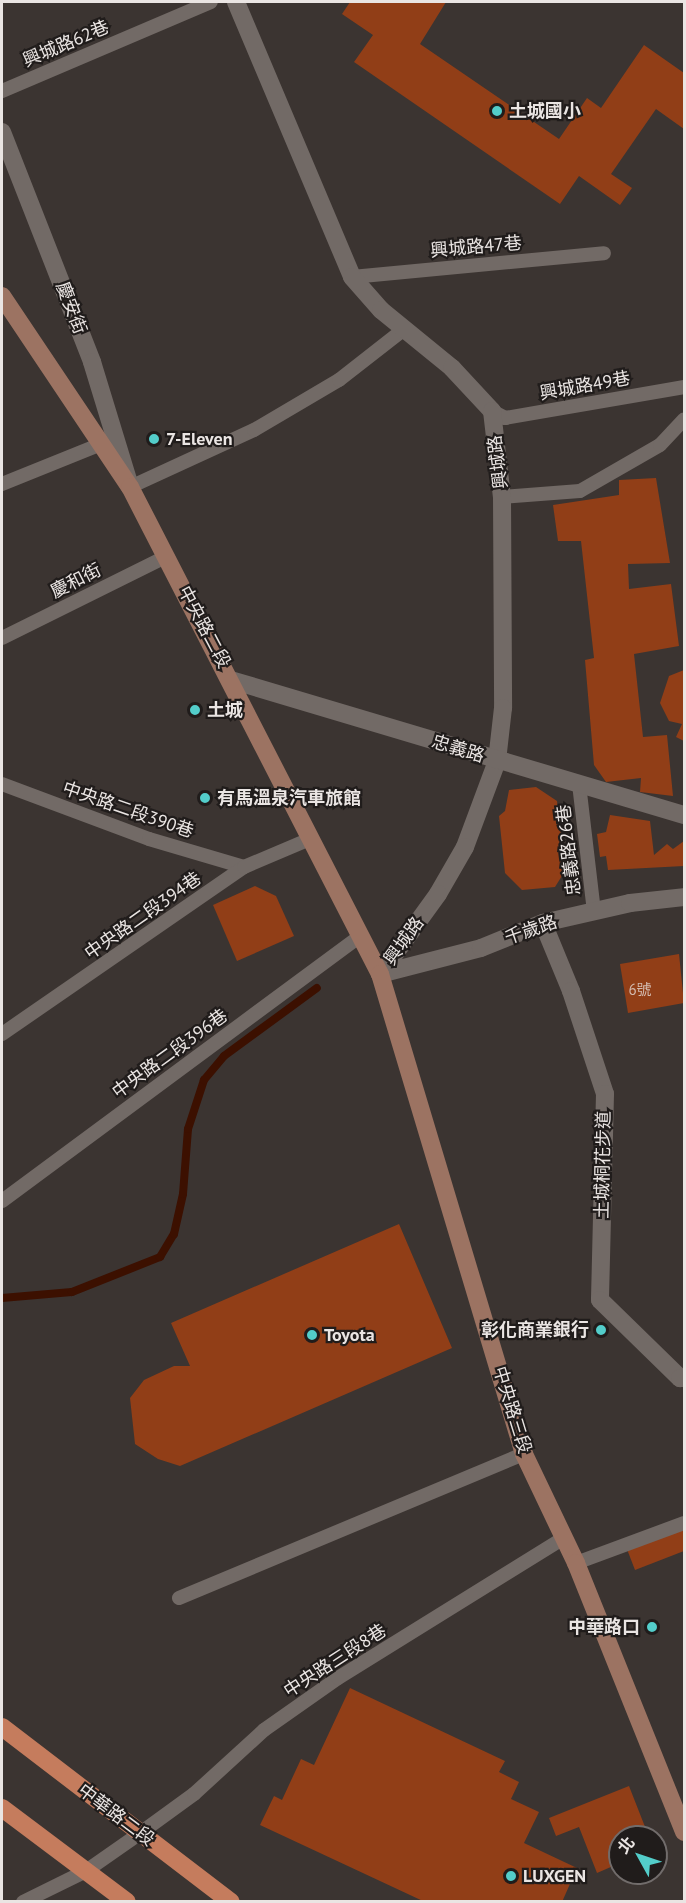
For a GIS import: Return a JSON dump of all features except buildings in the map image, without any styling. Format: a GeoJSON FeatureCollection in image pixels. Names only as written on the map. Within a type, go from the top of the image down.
{"type":"FeatureCollection","features":[{"type":"Feature","properties":{"kind":"main road","name":"中華路二段"},"geometry":{"type":"LineString","coordinates":[[2,1727],[139,1834],[231,1902]]}},
{"type":"Feature","properties":{"kind":"main road"},"geometry":{"type":"LineString","coordinates":[[2,1808],[127,1902]]}},
{"type":"Feature","properties":{"kind":"street","name":"興城路"},"geometry":{"type":"LineString","coordinates":[[236,2],[352,277],[403,330],[452,368],[492,411],[502,497],[503,708],[496,761],[465,847],[438,894],[380,974]]}},
{"type":"Feature","properties":{"kind":"street","name":"慶安街"},"geometry":{"type":"LineString","coordinates":[[2,132],[92,362],[130,487]]}},
{"type":"Feature","properties":{"kind":"street","name":"中央路二段"},"geometry":{"type":"LineString","coordinates":[[2,296],[130,487],[380,974]]}},
{"type":"Feature","properties":{"kind":"street","name":"忠義路"},"geometry":{"type":"LineString","coordinates":[[231,680],[496,761],[684,815]]}},
{"type":"Feature","properties":{"kind":"street","name":"千歲路"},"geometry":{"type":"LineString","coordinates":[[380,974],[481,948],[543,923],[594,911],[684,897]]}},
{"type":"Feature","properties":{"kind":"street","name":"土城桐花步道"},"geometry":{"type":"LineString","coordinates":[[543,923],[571,991],[605,1094],[600,1300],[680,1378],[684,1378]]}},
{"type":"Feature","properties":{"kind":"street","name":"中央路三段"},"geometry":{"type":"LineString","coordinates":[[380,974],[524,1454],[565,1537],[684,1832]]}},
{"type":"Feature","properties":{"kind":"lane","name":"興城路62巷"},"geometry":{"type":"LineString","coordinates":[[2,91],[211,2]]}},
{"type":"Feature","properties":{"kind":"lane","name":"興城路47巷"},"geometry":{"type":"LineString","coordinates":[[352,277],[604,253]]}},
{"type":"Feature","properties":{"kind":"lane"},"geometry":{"type":"LineString","coordinates":[[130,487],[254,430],[339,380],[403,330]]}},
{"type":"Feature","properties":{"kind":"lane","name":"興城路49巷"},"geometry":{"type":"LineString","coordinates":[[492,411],[506,418],[684,387]]}},
{"type":"Feature","properties":{"kind":"lane"},"geometry":{"type":"LineString","coordinates":[[502,497],[580,491],[660,445],[684,419]]}},
{"type":"Feature","properties":{"kind":"lane"},"geometry":{"type":"LineString","coordinates":[[2,484],[101,444]]}},
{"type":"Feature","properties":{"kind":"lane","name":"慶和街"},"geometry":{"type":"LineString","coordinates":[[2,638],[166,556]]}},
{"type":"Feature","properties":{"kind":"lane","name":"中央路二段390巷"},"geometry":{"type":"LineString","coordinates":[[2,784],[149,839],[244,867]]}},
{"type":"Feature","properties":{"kind":"lane","name":"忠義路26巷"},"geometry":{"type":"LineString","coordinates":[[579,784],[594,911]]}},
{"type":"Feature","properties":{"kind":"lane","name":"中央路二段394巷"},"geometry":{"type":"LineString","coordinates":[[2,1034],[244,867],[310,839]]}},
{"type":"Feature","properties":{"kind":"lane","name":"中央路二段396巷"},"geometry":{"type":"LineString","coordinates":[[2,1201],[360,936]]}},
{"type":"Feature","properties":{"kind":"lane"},"geometry":{"type":"LineString","coordinates":[[179,1598],[524,1454]]}},
{"type":"Feature","properties":{"kind":"lane"},"geometry":{"type":"LineString","coordinates":[[576,1563],[684,1523]]}},
{"type":"Feature","properties":{"kind":"lane","name":"中央路三段8巷"},"geometry":{"type":"LineString","coordinates":[[23,1902],[86,1870],[139,1834],[194,1794],[264,1730],[338,1678],[565,1537]]}},
{"type":"Feature","properties":{"kind":"waterway"},"geometry":{"type":"LineString","coordinates":[[2,1298],[72,1292],[160,1257],[174,1234],[183,1194],[188,1129],[204,1080],[224,1056],[317,988]]}},
{"type":"Feature","properties":{"kind":"place","name":"土城國小"},"geometry":{"type":"Point","coordinates":[497,111]}},
{"type":"Feature","properties":{"kind":"place","name":"7-Eleven"},"geometry":{"type":"Point","coordinates":[154,439]}},
{"type":"Feature","properties":{"kind":"place","name":"土城"},"geometry":{"type":"Point","coordinates":[195,710]}},
{"type":"Feature","properties":{"kind":"place","name":"有馬溫泉汽車旅館"},"geometry":{"type":"Point","coordinates":[205,798]}},
{"type":"Feature","properties":{"kind":"place","name":"彰化商業銀行"},"geometry":{"type":"Point","coordinates":[601,1330]}},
{"type":"Feature","properties":{"kind":"place","name":"Toyota"},"geometry":{"type":"Point","coordinates":[312,1335]}},
{"type":"Feature","properties":{"kind":"place","name":"中華路口"},"geometry":{"type":"Point","coordinates":[652,1627]}},
{"type":"Feature","properties":{"kind":"place","name":"LUXGEN"},"geometry":{"type":"Point","coordinates":[511,1876]}}]}
